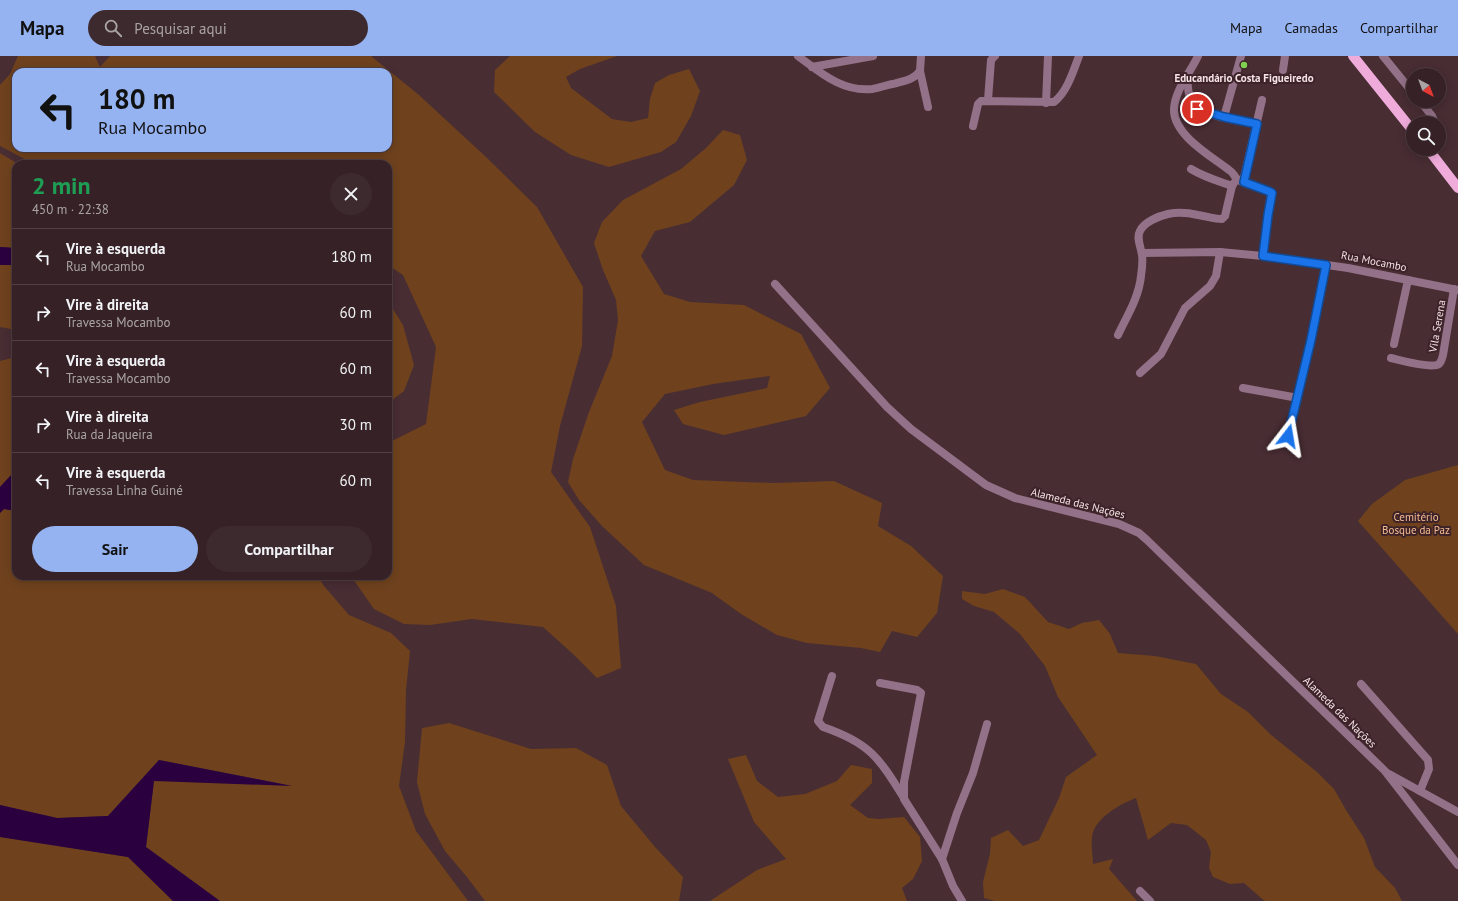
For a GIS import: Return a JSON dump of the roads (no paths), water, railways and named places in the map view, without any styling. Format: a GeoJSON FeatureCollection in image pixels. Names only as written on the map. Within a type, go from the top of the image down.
{"type":"FeatureCollection","features":[{"type":"Feature","properties":{"kind":"main road"},"geometry":{"type":"LineString","coordinates":[[1358,58],[1406,122]]}},
{"type":"Feature","properties":{"kind":"main road"},"geometry":{"type":"LineString","coordinates":[[1433,156],[1458,188]]}},
{"type":"Feature","properties":{"kind":"street"},"geometry":{"type":"LineString","coordinates":[[799,56],[812,67],[847,88],[873,89],[911,79],[920,71]]}},
{"type":"Feature","properties":{"kind":"street"},"geometry":{"type":"LineString","coordinates":[[812,67],[873,56]]}},
{"type":"Feature","properties":{"kind":"street"},"geometry":{"type":"LineString","coordinates":[[921,56],[920,71],[928,107]]}},
{"type":"Feature","properties":{"kind":"street"},"geometry":{"type":"LineString","coordinates":[[1046,103],[1048,56]]}},
{"type":"Feature","properties":{"kind":"street"},"geometry":{"type":"LineString","coordinates":[[973,126],[979,102],[988,100],[1046,103],[1054,102],[1061,97],[1074,71],[1079,56]]}},
{"type":"Feature","properties":{"kind":"street"},"geometry":{"type":"LineString","coordinates":[[1198,56],[1175,101],[1175,117],[1189,138],[1212,158],[1230,170],[1238,182]]}},
{"type":"Feature","properties":{"kind":"street"},"geometry":{"type":"LineString","coordinates":[[1224,117],[1241,56]]}},
{"type":"Feature","properties":{"kind":"street"},"geometry":{"type":"LineString","coordinates":[[1283,70],[1286,56]]}},
{"type":"Feature","properties":{"kind":"street"},"geometry":{"type":"LineString","coordinates":[[1383,56],[1406,84]]}},
{"type":"Feature","properties":{"kind":"street"},"geometry":{"type":"LineString","coordinates":[[988,100],[993,58]]}},
{"type":"Feature","properties":{"kind":"street"},"geometry":{"type":"LineString","coordinates":[[1187,78],[1192,104],[1197,109],[1224,117],[1257,124]]}},
{"type":"Feature","properties":{"kind":"street"},"geometry":{"type":"LineString","coordinates":[[1118,335],[1137,296],[1141,278],[1142,253],[1139,241],[1139,232],[1143,227],[1157,218],[1167,214],[1198,214],[1220,219],[1224,218],[1238,182],[1257,124],[1262,100]]}},
{"type":"Feature","properties":{"kind":"street"},"geometry":{"type":"LineString","coordinates":[[1426,108],[1432,116]]}},
{"type":"Feature","properties":{"kind":"street"},"geometry":{"type":"LineString","coordinates":[[1191,169],[1206,178],[1238,182],[1272,193],[1263,256]]}},
{"type":"Feature","properties":{"kind":"street"},"geometry":{"type":"LineString","coordinates":[[1140,373],[1160,354],[1185,308],[1210,286],[1216,276],[1220,252]]}},
{"type":"Feature","properties":{"kind":"street","name":"Rua Mocambo"},"geometry":{"type":"LineString","coordinates":[[1142,253],[1220,252],[1263,256],[1326,265],[1456,290]]}},
{"type":"Feature","properties":{"kind":"street"},"geometry":{"type":"LineString","coordinates":[[1288,436],[1311,340],[1326,265]]}},
{"type":"Feature","properties":{"kind":"street"},"geometry":{"type":"LineString","coordinates":[[1394,344],[1408,280]]}},
{"type":"Feature","properties":{"kind":"street","name":"Alameda das Nações"},"geometry":{"type":"LineString","coordinates":[[775,284],[887,407],[911,429],[986,485],[1014,498],[1119,524],[1139,533],[1385,771],[1458,865]]}},
{"type":"Feature","properties":{"kind":"street","name":"Vila Serena"},"geometry":{"type":"LineString","coordinates":[[1391,358],[1435,366],[1440,363],[1443,356],[1456,290]]}},
{"type":"Feature","properties":{"kind":"street"},"geometry":{"type":"LineString","coordinates":[[1243,388],[1298,398]]}},
{"type":"Feature","properties":{"kind":"street"},"geometry":{"type":"LineString","coordinates":[[832,676],[818,721],[823,727],[851,738],[869,750],[883,765],[942,859],[953,886],[962,901]]}},
{"type":"Feature","properties":{"kind":"street"},"geometry":{"type":"LineString","coordinates":[[880,683],[917,690],[922,693],[904,782],[904,799]]}},
{"type":"Feature","properties":{"kind":"street"},"geometry":{"type":"LineString","coordinates":[[1361,684],[1428,760],[1429,769],[1420,791]]}},
{"type":"Feature","properties":{"kind":"street"},"geometry":{"type":"LineString","coordinates":[[942,859],[957,813],[973,773],[987,724]]}},
{"type":"Feature","properties":{"kind":"street","name":"Alameda das Nações"},"geometry":{"type":"LineString","coordinates":[[1385,771],[1458,812]]}},
{"type":"Feature","properties":{"kind":"street"},"geometry":{"type":"LineString","coordinates":[[1140,891],[1150,901]]}},
{"type":"Feature","properties":{"kind":"place","name":"Educandário Costa Figueiredo"},"geometry":{"type":"Point","coordinates":[1244,65]}},
{"type":"Feature","properties":{"kind":"park label","name":"Cemitério Bosque da Paz"},"geometry":{"type":"Point","coordinates":[1416,523]}}]}
